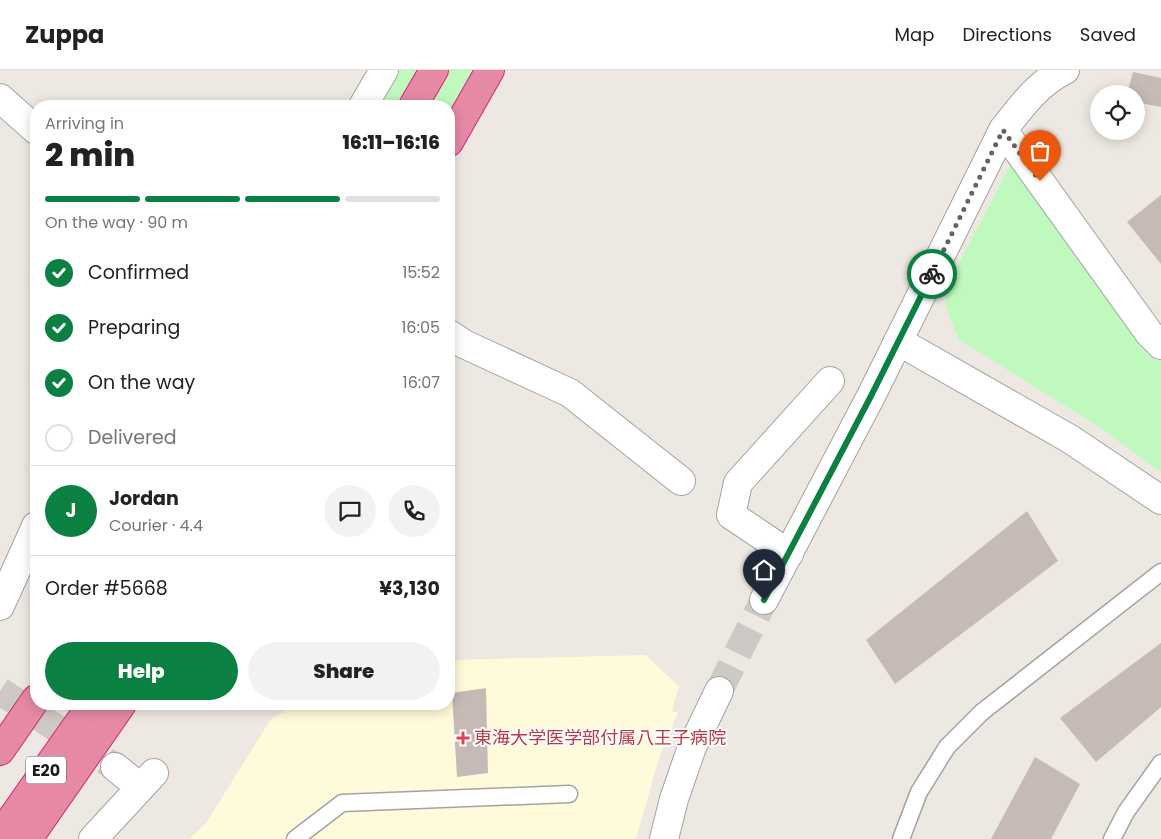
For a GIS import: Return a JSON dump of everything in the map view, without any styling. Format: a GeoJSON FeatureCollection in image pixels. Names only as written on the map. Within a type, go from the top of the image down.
{"type":"FeatureCollection","features":[{"type":"Feature","properties":{"kind":"highway"},"geometry":{"type":"LineString","coordinates":[[416,100],[434,70]]}},
{"type":"Feature","properties":{"kind":"highway"},"geometry":{"type":"LineString","coordinates":[[455,131],[490,70]]}},
{"type":"Feature","properties":{"kind":"highway","name":"E20"},"geometry":{"type":"LineString","coordinates":[[0,751],[30,708]]}},
{"type":"Feature","properties":{"kind":"highway","name":"E20"},"geometry":{"type":"LineString","coordinates":[[0,835],[88,710]]}},
{"type":"Feature","properties":{"kind":"highway"},"geometry":{"type":"LineString","coordinates":[[28,839],[118,710]]}},
{"type":"Feature","properties":{"kind":"street"},"geometry":{"type":"LineString","coordinates":[[366,100],[384,70]]}},
{"type":"Feature","properties":{"kind":"street"},"geometry":{"type":"LineString","coordinates":[[764,600],[898,341],[1003,130],[1026,100],[1052,76],[1065,70]]}},
{"type":"Feature","properties":{"kind":"street"},"geometry":{"type":"LineString","coordinates":[[0,98],[30,125]]}},
{"type":"Feature","properties":{"kind":"street"},"geometry":{"type":"LineString","coordinates":[[1003,130],[1150,333],[1161,345]]}},
{"type":"Feature","properties":{"kind":"street"},"geometry":{"type":"LineString","coordinates":[[455,338],[464,344],[570,393],[681,482]]}},
{"type":"Feature","properties":{"kind":"street"},"geometry":{"type":"LineString","coordinates":[[898,341],[1070,439],[1161,500]]}},
{"type":"Feature","properties":{"kind":"street"},"geometry":{"type":"LineString","coordinates":[[789,554],[731,515],[738,482],[830,381]]}},
{"type":"Feature","properties":{"kind":"street"},"geometry":{"type":"LineString","coordinates":[[0,606],[30,539]]}},
{"type":"Feature","properties":{"kind":"street"},"geometry":{"type":"LineString","coordinates":[[664,839],[674,799],[692,747],[719,691]]}},
{"type":"Feature","properties":{"kind":"street"},"geometry":{"type":"LineString","coordinates":[[94,839],[147,780],[115,767]]}},
{"type":"Feature","properties":{"kind":"lane"},"geometry":{"type":"LineString","coordinates":[[901,839],[919,792],[947,747],[982,712],[1161,572]]}},
{"type":"Feature","properties":{"kind":"lane"},"geometry":{"type":"LineString","coordinates":[[1112,839],[1126,812],[1161,763]]}},
{"type":"Feature","properties":{"kind":"lane"},"geometry":{"type":"LineString","coordinates":[[295,839],[342,803],[569,794]]}},
{"type":"Feature","properties":{"kind":"shaded area","name":"東海大学医学部付属八王子病院"},"geometry":{"type":"Polygon","coordinates":[[[645,655],[679,686],[672,711],[678,713],[659,758],[636,839],[189,839],[206,823],[271,719],[286,710],[455,710],[455,660],[645,655]]]}},
{"type":"Feature","properties":{"kind":"green space"},"geometry":{"type":"Polygon","coordinates":[[[397,70],[495,70],[504,75],[455,158],[455,100],[379,100],[397,70]]]}},
{"type":"Feature","properties":{"kind":"green space"},"geometry":{"type":"Polygon","coordinates":[[[1018,151],[1161,345],[1161,472],[1096,425],[958,339],[945,304],[950,280],[1018,151]]]}},
{"type":"Feature","properties":{"kind":"building"},"geometry":{"type":"Polygon","coordinates":[[[1133,72],[1161,78],[1161,107],[1145,104],[1145,85],[1129,85],[1133,72]]]}},
{"type":"Feature","properties":{"kind":"building"},"geometry":{"type":"Polygon","coordinates":[[[1161,195],[1161,264],[1127,222],[1161,195]]]}},
{"type":"Feature","properties":{"kind":"building"},"geometry":{"type":"Polygon","coordinates":[[[1027,511],[1058,561],[895,684],[866,640],[1027,511]]]}},
{"type":"Feature","properties":{"kind":"building"},"geometry":{"type":"Polygon","coordinates":[[[1161,643],[1161,707],[1096,762],[1060,718],[1161,643]]]}},
{"type":"Feature","properties":{"kind":"building"},"geometry":{"type":"Polygon","coordinates":[[[486,688],[488,773],[457,777],[453,710],[455,710],[455,693],[486,688]]]}},
{"type":"Feature","properties":{"kind":"building"},"geometry":{"type":"Polygon","coordinates":[[[1035,757],[1080,784],[1051,839],[991,839],[1035,757]]]}},
{"type":"Feature","properties":{"kind":"tunnel"},"geometry":{"type":"LineString","coordinates":[[719,691],[764,600]]}},
{"type":"Feature","properties":{"kind":"tunnel"},"geometry":{"type":"LineString","coordinates":[[0,691],[115,767]]}},
{"type":"Feature","properties":{"kind":"way so far"},"geometry":{"type":"LineString","coordinates":[[932,274],[1003,130],[1040,181]]}},
{"type":"Feature","properties":{"kind":"place","name":"東海大学医学部付属八王子病院"},"geometry":{"type":"Point","coordinates":[463,738]}},
{"type":"Feature","properties":{"kind":"route"},"geometry":{"type":"LineString","coordinates":[[764,600],[871,396],[932,274]]}}]}
